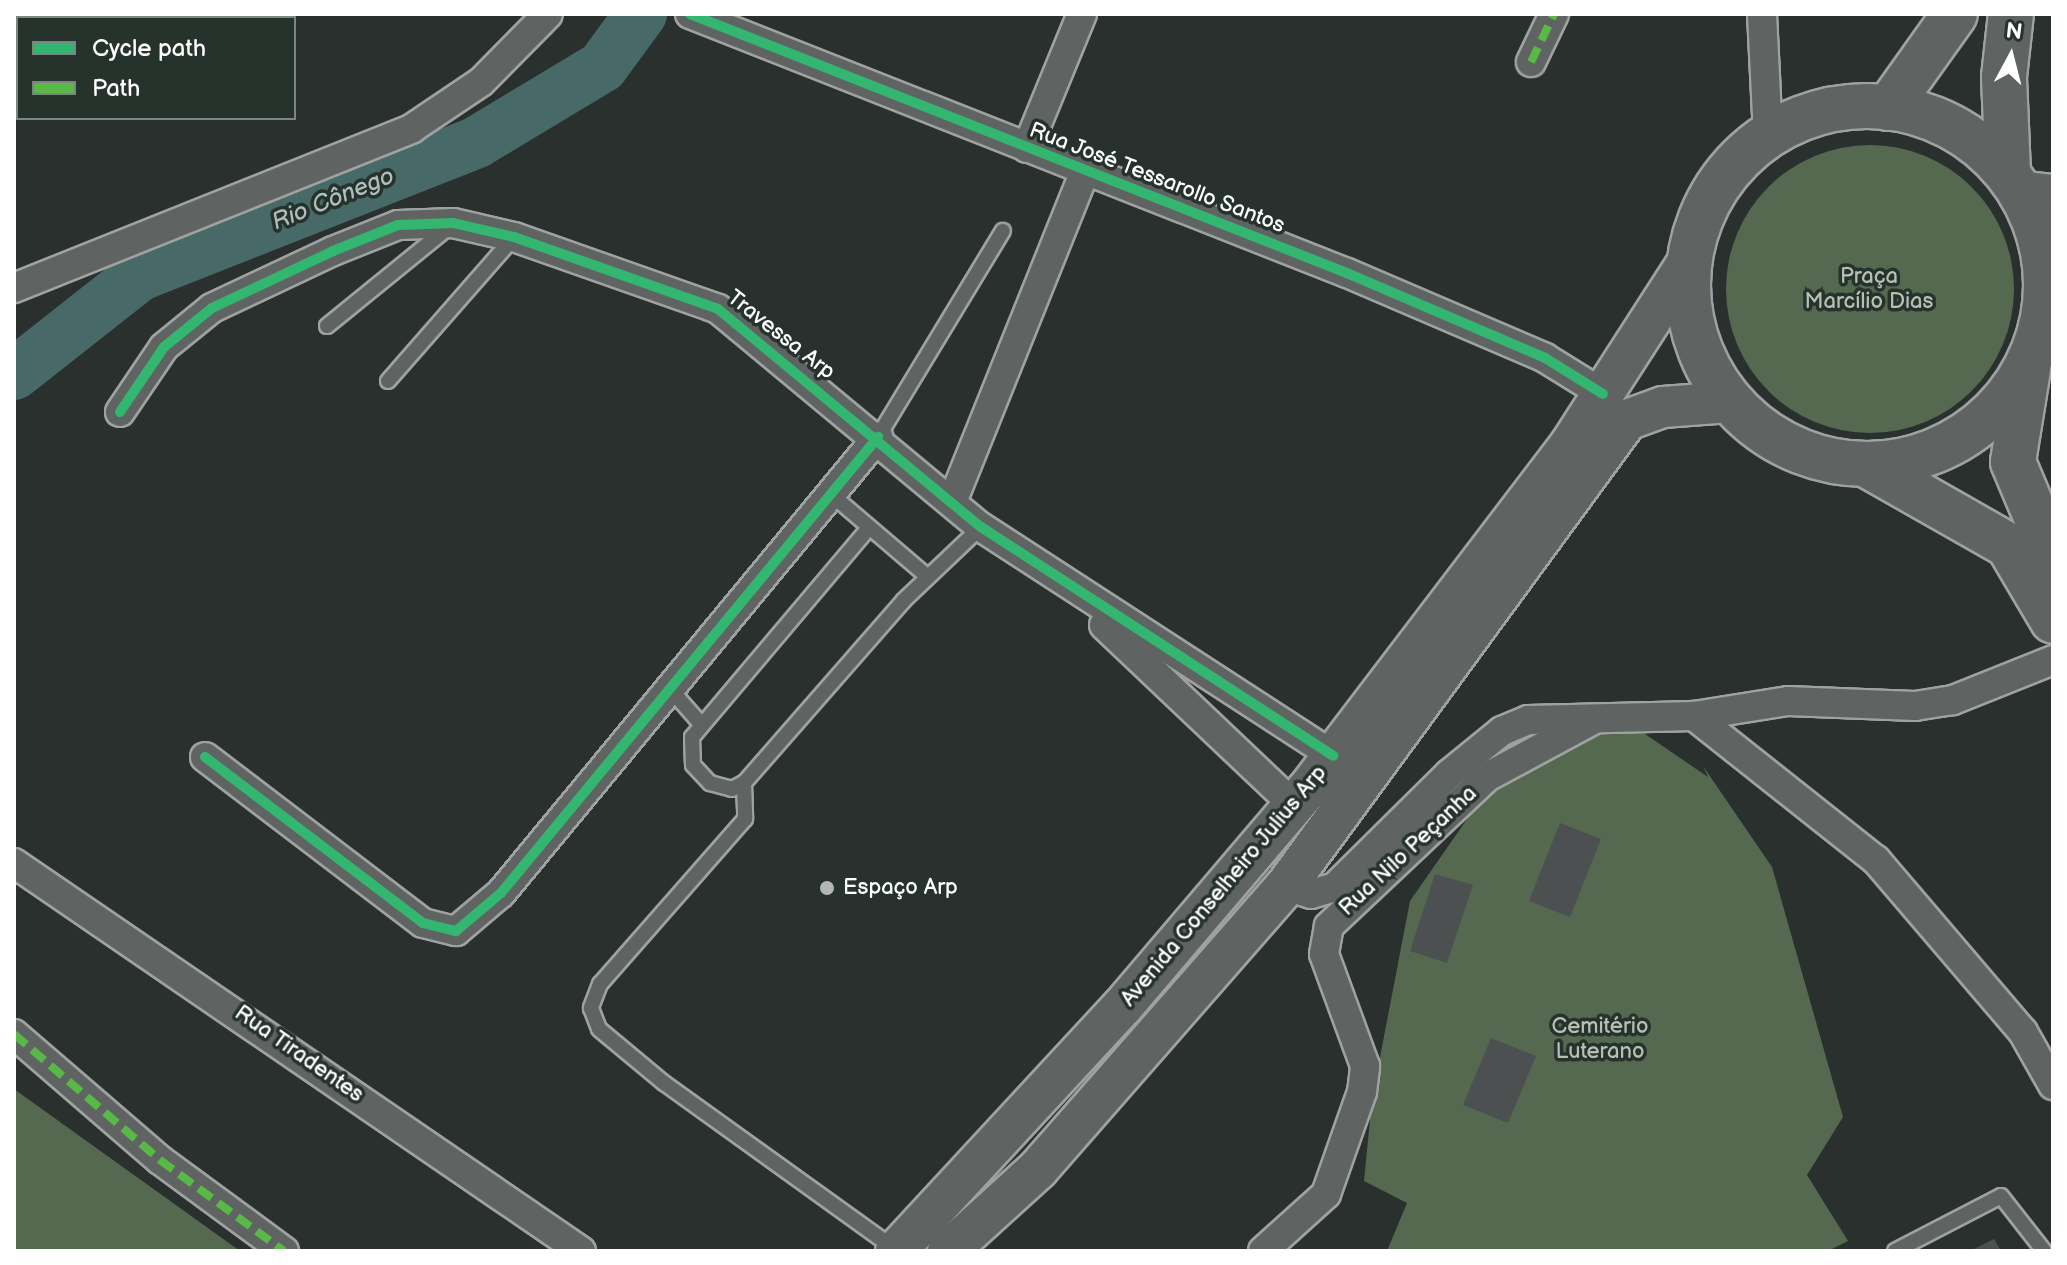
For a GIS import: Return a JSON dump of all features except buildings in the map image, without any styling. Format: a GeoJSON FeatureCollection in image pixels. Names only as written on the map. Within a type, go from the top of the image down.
{"type":"FeatureCollection","features":[{"type":"Feature","properties":{"kind":"main road"},"geometry":{"type":"LineString","coordinates":[[1888,108],[1955,14]]}},
{"type":"Feature","properties":{"kind":"main road"},"geometry":{"type":"LineString","coordinates":[[2011,14],[2004,77],[2025,183],[2046,263],[2042,338],[2013,462],[2053,557]]}},
{"type":"Feature","properties":{"kind":"main road"},"geometry":{"type":"LineString","coordinates":[[2025,183],[1974,142],[1934,119],[1888,108],[1833,110],[1768,136],[1714,191],[1688,262],[1695,337],[1730,402],[1783,444],[1867,465],[2008,545],[2053,621]]}},
{"type":"Feature","properties":{"kind":"main road","name":"Avenida Conselheiro Julius Arp"},"geometry":{"type":"LineString","coordinates":[[896,1251],[1123,1006],[1294,805],[1603,394],[1688,262]]}},
{"type":"Feature","properties":{"kind":"main road"},"geometry":{"type":"LineString","coordinates":[[1867,465],[1941,448],[1981,420],[2042,338]]}},
{"type":"Feature","properties":{"kind":"main road","name":"Avenida Conselheiro Julius Arp"},"geometry":{"type":"LineString","coordinates":[[948,1251],[1038,1169],[1286,886],[1627,420],[1663,407],[1730,402]]}},
{"type":"Feature","properties":{"kind":"street"},"geometry":{"type":"LineString","coordinates":[[14,288],[411,129],[481,82],[548,14]]}},
{"type":"Feature","properties":{"kind":"street"},"geometry":{"type":"LineString","coordinates":[[1027,148],[1082,14]]}},
{"type":"Feature","properties":{"kind":"street"},"geometry":{"type":"LineString","coordinates":[[1531,62],[1554,14]]}},
{"type":"Feature","properties":{"kind":"street"},"geometry":{"type":"LineString","coordinates":[[1762,14],[1768,136]]}},
{"type":"Feature","properties":{"kind":"street","name":"Rua José Tessarollo Santos"},"geometry":{"type":"LineString","coordinates":[[696,16],[1084,173],[1347,273],[1545,358],[1603,394]]}},
{"type":"Feature","properties":{"kind":"street"},"geometry":{"type":"LineString","coordinates":[[952,502],[1084,173]]}},
{"type":"Feature","properties":{"kind":"street","name":"Travessa Arp"},"geometry":{"type":"LineString","coordinates":[[120,412],[164,347],[212,308],[398,225],[453,223],[514,237],[621,268],[718,309],[878,437],[981,527],[1053,578],[1333,756]]}},
{"type":"Feature","properties":{"kind":"street"},"geometry":{"type":"LineString","coordinates":[[205,757],[423,923],[456,931],[501,893],[672,691],[878,437]]}},
{"type":"Feature","properties":{"kind":"street","name":"Travessa Arp"},"geometry":{"type":"LineString","coordinates":[[1053,578],[1294,805]]}},
{"type":"Feature","properties":{"kind":"street","name":"Rua Nilo Peçanha"},"geometry":{"type":"LineString","coordinates":[[1286,886],[1311,894],[1335,887],[1502,731],[1528,720],[1694,716],[1788,701],[1915,706],[1953,700],[2053,660]]}},
{"type":"Feature","properties":{"kind":"street"},"geometry":{"type":"LineString","coordinates":[[1694,716],[1876,860],[2023,1032],[2053,1085]]}},
{"type":"Feature","properties":{"kind":"street","name":"Rua Nilo Peçanha"},"geometry":{"type":"LineString","coordinates":[[1263,1251],[1326,1194],[1362,1092],[1365,1066],[1324,954],[1329,926],[1487,777],[1599,718]]}},
{"type":"Feature","properties":{"kind":"street","name":"Rua Tiradentes"},"geometry":{"type":"LineString","coordinates":[[14,863],[581,1251]]}},
{"type":"Feature","properties":{"kind":"street"},"geometry":{"type":"LineString","coordinates":[[14,1034],[172,1170],[284,1251]]}},
{"type":"Feature","properties":{"kind":"lane"},"geometry":{"type":"LineString","coordinates":[[327,326],[453,223]]}},
{"type":"Feature","properties":{"kind":"lane"},"geometry":{"type":"LineString","coordinates":[[878,437],[1003,231]]}},
{"type":"Feature","properties":{"kind":"lane"},"geometry":{"type":"LineString","coordinates":[[388,381],[514,237]]}},
{"type":"Feature","properties":{"kind":"lane"},"geometry":{"type":"LineString","coordinates":[[832,495],[868,529],[927,576]]}},
{"type":"Feature","properties":{"kind":"lane"},"geometry":{"type":"LineString","coordinates":[[868,529],[701,724],[690,747],[693,765],[719,788],[744,783],[927,576],[981,527]]}},
{"type":"Feature","properties":{"kind":"lane"},"geometry":{"type":"LineString","coordinates":[[672,691],[701,724]]}},
{"type":"Feature","properties":{"kind":"lane"},"geometry":{"type":"LineString","coordinates":[[744,783],[745,819],[600,984],[591,1008],[599,1029],[664,1083],[896,1251]]}},
{"type":"Feature","properties":{"kind":"lane"},"geometry":{"type":"LineString","coordinates":[[1895,1251],[2001,1196],[2044,1251]]}},
{"type":"Feature","properties":{"kind":"green space","name":"Praça Marcílio Dias"},"geometry":{"type":"Polygon","coordinates":[[[1870,145],[1898,148],[1925,156],[1950,169],[1972,187],[1990,209],[2003,234],[2011,261],[2014,289],[2011,317],[2003,344],[1990,369],[1972,391],[1950,409],[1925,422],[1898,430],[1870,433],[1842,430],[1815,422],[1790,409],[1768,391],[1750,369],[1737,344],[1729,317],[1726,289],[1729,261],[1737,234],[1750,209],[1768,187],[1790,169],[1815,156],[1842,148],[1870,145]]]}},
{"type":"Feature","properties":{"kind":"green space","name":"Cemitério Luterano"},"geometry":{"type":"Polygon","coordinates":[[[1574,733],[1645,734],[1708,777],[1703,766],[1772,867],[1843,1117],[1807,1175],[1848,1241],[1828,1251],[1387,1251],[1407,1203],[1364,1181],[1372,1099],[1410,901],[1481,799],[1574,733]]]}},
{"type":"Feature","properties":{"kind":"green space"},"geometry":{"type":"Polygon","coordinates":[[[14,1089],[240,1251],[14,1251],[14,1089]]]}},
{"type":"Feature","properties":{"kind":"waterway","name":"Rio Cônego"},"geometry":{"type":"LineString","coordinates":[[14,374],[140,275],[477,142],[602,67],[641,14]]}},
{"type":"Feature","properties":{"kind":"marked path"},"geometry":{"type":"LineString","coordinates":[[1531,62],[1554,14]]}},
{"type":"Feature","properties":{"kind":"marked path"},"geometry":{"type":"LineString","coordinates":[[14,1034],[160,1160],[284,1251]]}},
{"type":"Feature","properties":{"kind":"cycle path"},"geometry":{"type":"LineString","coordinates":[[690,14],[1347,273],[1545,358],[1603,394]]}},
{"type":"Feature","properties":{"kind":"cycle path"},"geometry":{"type":"LineString","coordinates":[[120,412],[164,347],[212,308],[333,251],[398,225],[453,223],[514,237],[718,309],[981,527],[1333,756]]}},
{"type":"Feature","properties":{"kind":"cycle path"},"geometry":{"type":"LineString","coordinates":[[205,757],[423,923],[456,931],[501,893],[878,437]]}},
{"type":"Feature","properties":{"kind":"place","name":"Espaço Arp"},"geometry":{"type":"Point","coordinates":[827,888]}}]}
